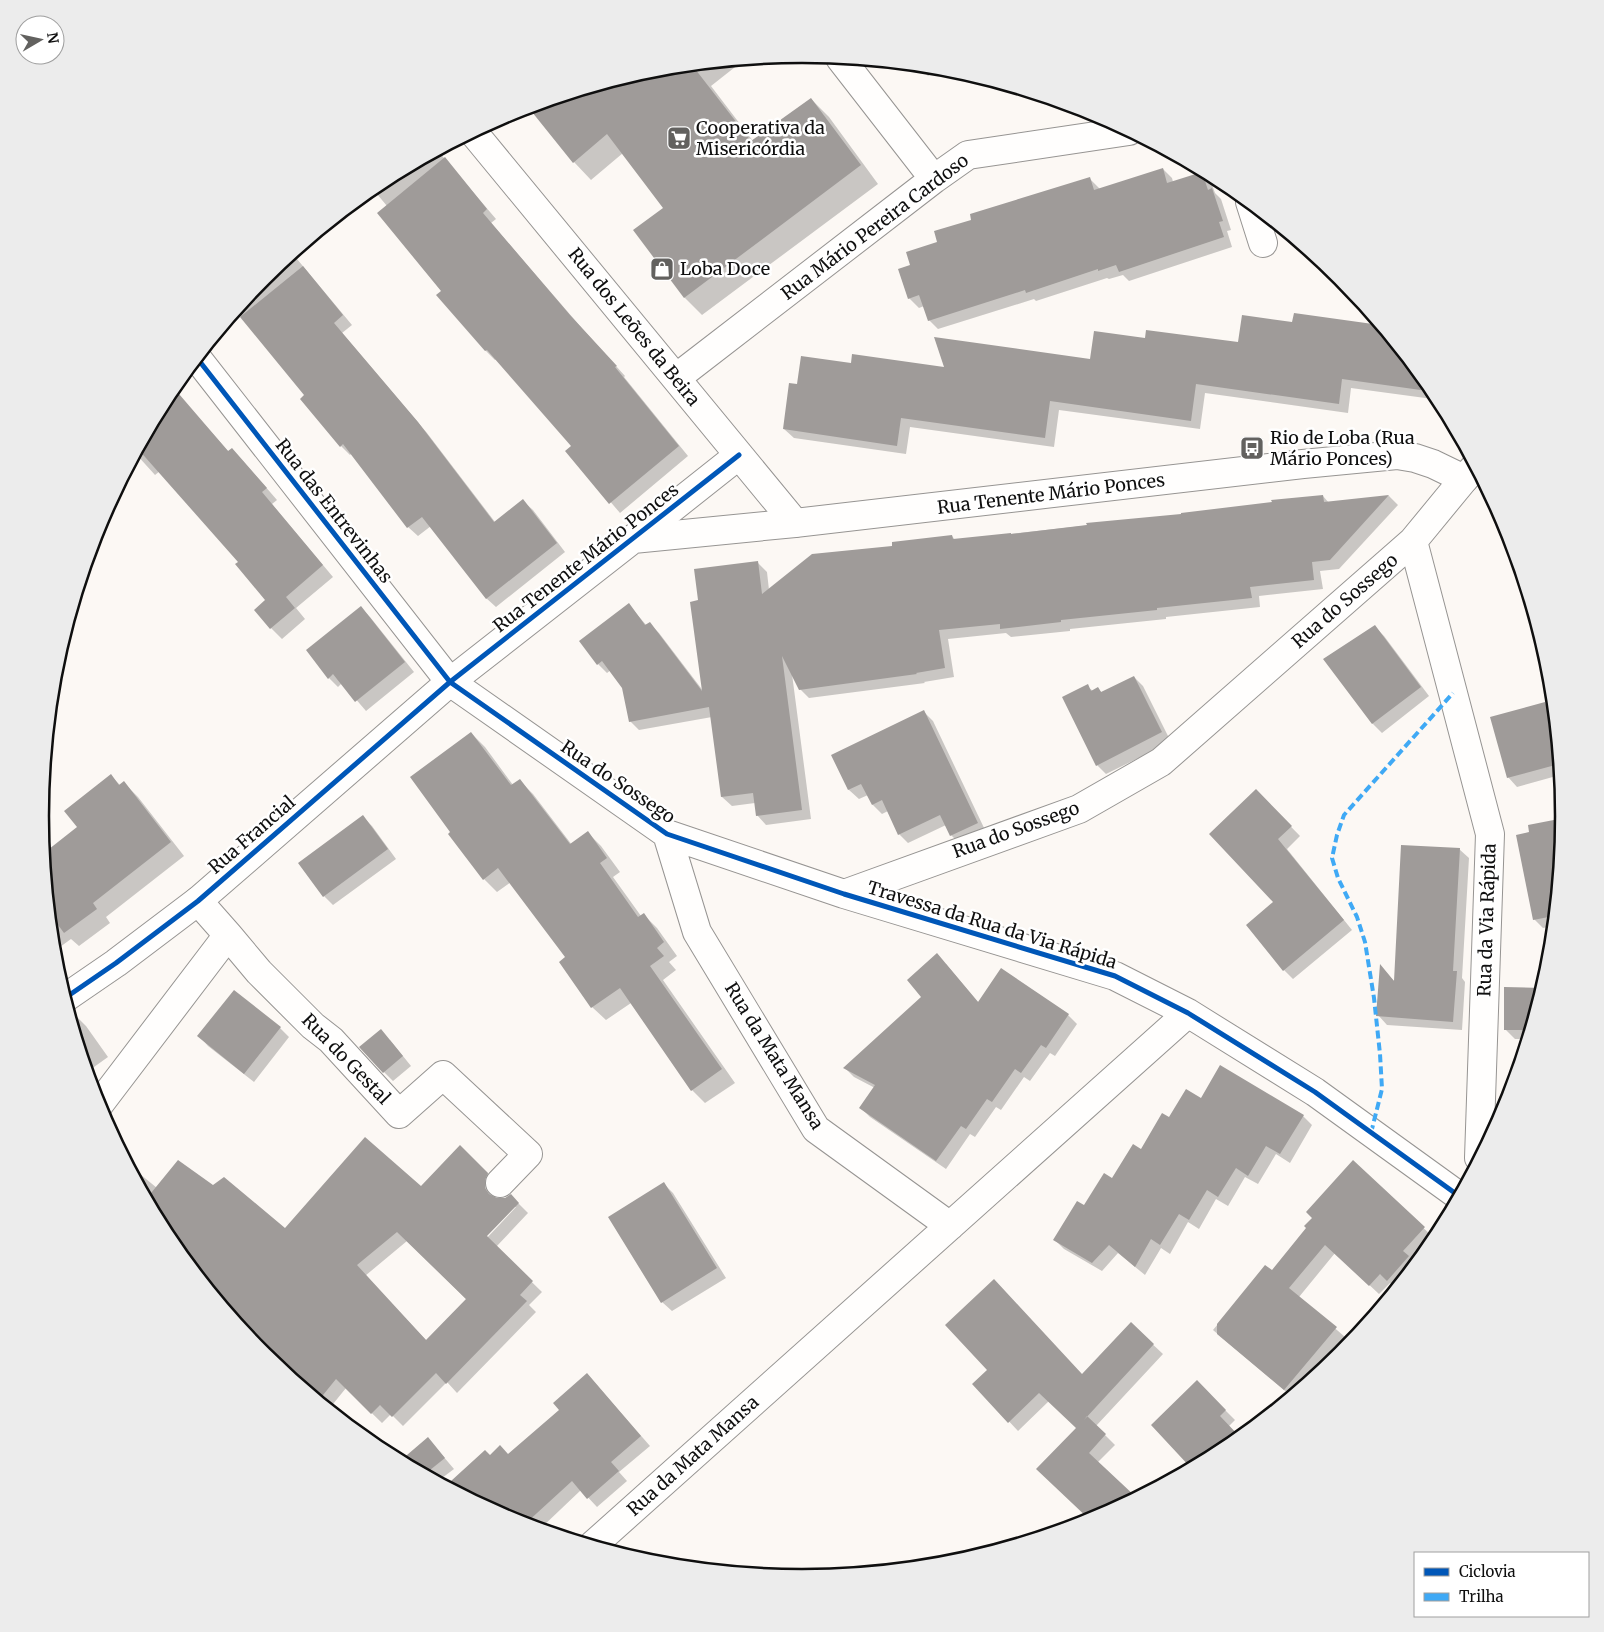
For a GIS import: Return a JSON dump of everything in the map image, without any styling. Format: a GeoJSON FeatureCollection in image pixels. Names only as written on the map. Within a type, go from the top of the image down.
{"type":"FeatureCollection","features":[{"type":"Feature","properties":{"kind":"street"},"geometry":{"type":"LineString","coordinates":[[845,64],[934,179]]}},
{"type":"Feature","properties":{"kind":"street","name":"Rua Mário Pereira Cardoso"},"geometry":{"type":"LineString","coordinates":[[676,378],[934,179],[968,155],[1118,133]]}},
{"type":"Feature","properties":{"kind":"street","name":"Rua dos Leões da Beira"},"geometry":{"type":"LineString","coordinates":[[477,137],[796,523]]}},
{"type":"Feature","properties":{"kind":"street"},"geometry":{"type":"LineString","coordinates":[[1253,213],[1263,243]]}},
{"type":"Feature","properties":{"kind":"street","name":"Rua das Entrevinhas"},"geometry":{"type":"LineString","coordinates":[[200,362],[450,682]]}},
{"type":"Feature","properties":{"kind":"street","name":"Rua Tenente Mário Ponces"},"geometry":{"type":"LineString","coordinates":[[450,682],[739,455]]}},
{"type":"Feature","properties":{"kind":"street","name":"Rua Tenente Mário Ponces"},"geometry":{"type":"LineString","coordinates":[[633,539],[796,523],[1303,464],[1397,455],[1470,473]]}},
{"type":"Feature","properties":{"kind":"street","name":"Rua do Sossego"},"geometry":{"type":"LineString","coordinates":[[450,682],[667,834],[844,894],[1079,809],[1161,762],[1413,541],[1470,473]]}},
{"type":"Feature","properties":{"kind":"street","name":"Rua da Via Rápida"},"geometry":{"type":"LineString","coordinates":[[1413,541],[1490,834],[1479,1146]]}},
{"type":"Feature","properties":{"kind":"street","name":"Rua Francial"},"geometry":{"type":"LineString","coordinates":[[70,994],[116,963],[198,901],[450,682]]}},
{"type":"Feature","properties":{"kind":"street","name":"Rua da Mata Mansa"},"geometry":{"type":"LineString","coordinates":[[667,834],[696,932],[816,1129],[950,1226]]}},
{"type":"Feature","properties":{"kind":"street","name":"Travessa da Rua da Via Rápida"},"geometry":{"type":"LineString","coordinates":[[844,894],[1115,976],[1188,1013],[1315,1092],[1454,1193]]}},
{"type":"Feature","properties":{"kind":"street"},"geometry":{"type":"LineString","coordinates":[[104,1098],[228,935],[198,901]]}},
{"type":"Feature","properties":{"kind":"street","name":"Rua do Gestal"},"geometry":{"type":"LineString","coordinates":[[228,935],[259,972],[313,1026],[331,1040],[399,1114],[443,1075],[528,1154],[500,1184]]}},
{"type":"Feature","properties":{"kind":"street","name":"Rua da Mata Mansa"},"geometry":{"type":"LineString","coordinates":[[598,1541],[1188,1013]]}},
{"type":"Feature","properties":{"kind":"building"},"geometry":{"type":"Polygon","coordinates":[[[696,70],[751,141],[811,98],[861,165],[684,298],[633,230],[663,208],[607,134],[573,163],[533,113],[607,88],[696,70]]]}},
{"type":"Feature","properties":{"kind":"building"},"geometry":{"type":"Polygon","coordinates":[[[445,157],[487,209],[483,213],[570,315],[617,366],[615,367],[679,446],[609,504],[565,451],[571,446],[436,295],[441,291],[377,213],[445,157]]]}},
{"type":"Feature","properties":{"kind":"building"},"geometry":{"type":"Polygon","coordinates":[[[1163,168],[1167,183],[1195,174],[1205,180],[1208,190],[1212,188],[1223,221],[1219,222],[1224,237],[1119,272],[1116,265],[1098,271],[1098,269],[1026,293],[1025,290],[928,321],[919,295],[908,299],[898,269],[910,265],[906,252],[937,242],[934,231],[971,220],[970,214],[1090,177],[1094,190],[1163,168]]]}},
{"type":"Feature","properties":{"kind":"building"},"geometry":{"type":"Polygon","coordinates":[[[303,266],[343,315],[334,323],[418,422],[494,522],[523,499],[557,543],[486,599],[422,517],[407,528],[343,444],[340,447],[300,399],[304,395],[240,317],[303,266]]]}},
{"type":"Feature","properties":{"kind":"building"},"geometry":{"type":"Polygon","coordinates":[[[1294,313],[1372,324],[1400,357],[1423,390],[1342,379],[1339,404],[1196,384],[1191,421],[1050,401],[1045,438],[901,418],[897,446],[783,429],[789,383],[797,384],[801,356],[851,363],[852,354],[944,367],[934,337],[1090,359],[1094,331],[1145,338],[1146,330],[1238,342],[1242,315],[1292,322],[1294,313]]]}},
{"type":"Feature","properties":{"kind":"building"},"geometry":{"type":"Polygon","coordinates":[[[179,394],[228,451],[232,448],[267,488],[262,492],[323,565],[286,597],[295,608],[270,629],[254,610],[265,600],[235,564],[238,562],[142,454],[179,394]]]}},
{"type":"Feature","properties":{"kind":"building"},"geometry":{"type":"Polygon","coordinates":[[[1323,495],[1324,502],[1389,495],[1330,560],[1312,562],[1314,580],[1250,587],[1252,598],[1157,608],[1157,610],[1061,620],[1061,622],[1000,629],[1000,624],[939,630],[945,668],[917,674],[799,690],[782,656],[802,810],[756,816],[753,793],[721,797],[709,707],[629,722],[622,688],[602,661],[597,665],[579,641],[629,603],[645,625],[650,622],[702,691],[690,602],[698,600],[694,569],[758,561],[762,594],[812,554],[892,546],[892,542],[952,535],[953,539],[1011,534],[1087,525],[1086,523],[1181,514],[1272,502],[1271,500],[1323,495]]]}},
{"type":"Feature","properties":{"kind":"building"},"geometry":{"type":"Polygon","coordinates":[[[361,606],[405,662],[355,702],[333,674],[328,679],[306,650],[361,606]]]}},
{"type":"Feature","properties":{"kind":"building"},"geometry":{"type":"Polygon","coordinates":[[[1375,625],[1421,687],[1372,724],[1323,659],[1375,625]]]}},
{"type":"Feature","properties":{"kind":"building"},"geometry":{"type":"Polygon","coordinates":[[[1134,676],[1162,732],[1096,766],[1062,697],[1088,684],[1091,691],[1098,687],[1101,692],[1134,676]]]}},
{"type":"Feature","properties":{"kind":"building"},"geometry":{"type":"Polygon","coordinates":[[[1545,702],[1549,718],[1554,765],[1507,778],[1490,717],[1545,702]]]}},
{"type":"Feature","properties":{"kind":"building"},"geometry":{"type":"Polygon","coordinates":[[[924,710],[978,823],[950,836],[940,815],[898,835],[882,800],[872,805],[861,784],[848,790],[831,755],[924,710]]]}},
{"type":"Feature","properties":{"kind":"building"},"geometry":{"type":"Polygon","coordinates":[[[471,732],[511,785],[520,779],[570,844],[588,831],[607,858],[600,863],[638,917],[644,913],[664,942],[657,948],[664,956],[650,966],[722,1069],[691,1091],[620,988],[591,1008],[559,962],[565,957],[498,868],[483,880],[448,834],[450,832],[410,777],[471,732]]]}},
{"type":"Feature","properties":{"kind":"building"},"geometry":{"type":"Polygon","coordinates":[[[111,774],[119,785],[124,781],[171,842],[93,903],[97,909],[64,933],[56,923],[50,849],[77,827],[64,811],[111,774]]]}},
{"type":"Feature","properties":{"kind":"building"},"geometry":{"type":"Polygon","coordinates":[[[1256,789],[1292,826],[1278,839],[1344,920],[1283,971],[1246,925],[1273,902],[1209,834],[1256,789]]]}},
{"type":"Feature","properties":{"kind":"building"},"geometry":{"type":"Polygon","coordinates":[[[363,815],[388,849],[323,897],[298,863],[363,815]]]}},
{"type":"Feature","properties":{"kind":"building"},"geometry":{"type":"Polygon","coordinates":[[[1555,820],[1554,865],[1549,917],[1533,920],[1516,835],[1529,832],[1528,825],[1555,820]]]}},
{"type":"Feature","properties":{"kind":"building"},"geometry":{"type":"Polygon","coordinates":[[[1401,845],[1460,848],[1453,971],[1457,971],[1453,1022],[1376,1016],[1380,964],[1394,981],[1401,845]]]}},
{"type":"Feature","properties":{"kind":"building"},"geometry":{"type":"Polygon","coordinates":[[[937,953],[978,1002],[1001,968],[1069,1014],[1046,1048],[1041,1045],[1021,1073],[1015,1069],[992,1102],[987,1099],[966,1129],[961,1126],[936,1161],[859,1108],[875,1085],[843,1068],[921,997],[907,980],[937,953]]]}},
{"type":"Feature","properties":{"kind":"building"},"geometry":{"type":"Polygon","coordinates":[[[1504,987],[1535,988],[1524,1030],[1504,1030],[1504,987]]]}},
{"type":"Feature","properties":{"kind":"building"},"geometry":{"type":"Polygon","coordinates":[[[234,990],[281,1027],[244,1074],[197,1036],[234,990]]]}},
{"type":"Feature","properties":{"kind":"building"},"geometry":{"type":"Polygon","coordinates":[[[381,1029],[403,1056],[383,1073],[359,1047],[381,1029]]]}},
{"type":"Feature","properties":{"kind":"building"},"geometry":{"type":"Polygon","coordinates":[[[1220,1065],[1304,1115],[1280,1154],[1266,1146],[1248,1176],[1236,1168],[1218,1197],[1207,1190],[1189,1220],[1179,1214],[1160,1245],[1151,1239],[1135,1267],[1109,1245],[1092,1263],[1053,1240],[1077,1201],[1084,1205],[1104,1173],[1112,1178],[1133,1144],[1141,1149],[1162,1113],[1169,1117],[1186,1089],[1201,1098],[1220,1065]]]}},
{"type":"Feature","properties":{"kind":"building"},"geometry":{"type":"Polygon","coordinates":[[[365,1137],[421,1186],[460,1145],[488,1173],[485,1180],[485,1188],[489,1194],[497,1198],[505,1198],[511,1194],[519,1203],[487,1236],[533,1281],[520,1295],[527,1301],[446,1384],[436,1373],[392,1417],[380,1405],[371,1414],[336,1379],[322,1396],[269,1349],[236,1313],[204,1275],[150,1194],[178,1160],[213,1185],[224,1177],[285,1228],[365,1137]],[[397,1232],[357,1265],[426,1340],[466,1299],[397,1232]]]}},
{"type":"Feature","properties":{"kind":"building"},"geometry":{"type":"Polygon","coordinates":[[[1353,1160],[1425,1227],[1403,1251],[1409,1256],[1387,1281],[1380,1274],[1369,1286],[1325,1245],[1289,1288],[1337,1327],[1284,1390],[1217,1334],[1217,1324],[1265,1265],[1272,1270],[1312,1218],[1306,1212],[1353,1160]]]}},
{"type":"Feature","properties":{"kind":"building"},"geometry":{"type":"Polygon","coordinates":[[[664,1182],[717,1268],[661,1303],[608,1217],[664,1182]]]}},
{"type":"Feature","properties":{"kind":"building"},"geometry":{"type":"Polygon","coordinates":[[[994,1279],[1082,1374],[1131,1322],[1154,1344],[1087,1416],[1106,1434],[1089,1453],[1132,1493],[1084,1514],[1036,1469],[1076,1428],[1039,1393],[1008,1423],[972,1384],[987,1370],[945,1325],[994,1279]]]}},
{"type":"Feature","properties":{"kind":"building"},"geometry":{"type":"Polygon","coordinates":[[[587,1373],[641,1436],[611,1462],[619,1471],[587,1499],[572,1481],[531,1518],[469,1492],[451,1481],[485,1450],[490,1455],[500,1445],[508,1454],[559,1410],[553,1403],[587,1373]]]}},
{"type":"Feature","properties":{"kind":"building"},"geometry":{"type":"Polygon","coordinates":[[[1197,1380],[1226,1410],[1220,1416],[1235,1432],[1187,1463],[1151,1425],[1197,1380]]]}},
{"type":"Feature","properties":{"kind":"building"},"geometry":{"type":"Polygon","coordinates":[[[428,1437],[445,1458],[429,1470],[406,1456],[428,1437]]]}},
{"type":"Feature","properties":{"kind":"marked path"},"geometry":{"type":"LineString","coordinates":[[1371,1133],[1382,1089],[1374,998],[1365,942],[1357,917],[1338,878],[1332,858],[1344,815],[1453,693]]}},
{"type":"Feature","properties":{"kind":"cycle path"},"geometry":{"type":"LineString","coordinates":[[200,362],[450,682],[667,834],[844,894],[1115,976],[1188,1013],[1315,1092],[1454,1193]]}},
{"type":"Feature","properties":{"kind":"cycle path"},"geometry":{"type":"LineString","coordinates":[[70,994],[116,963],[198,901],[450,682],[739,455]]}},
{"type":"Feature","properties":{"kind":"place","name":"Cooperativa da Misericórdia"},"geometry":{"type":"Point","coordinates":[679,138]}},
{"type":"Feature","properties":{"kind":"place","name":"Loba Doce"},"geometry":{"type":"Point","coordinates":[662,269]}},
{"type":"Feature","properties":{"kind":"place","name":"Rio de Loba (Rua Mário Ponces)"},"geometry":{"type":"Point","coordinates":[1252,448]}}]}
